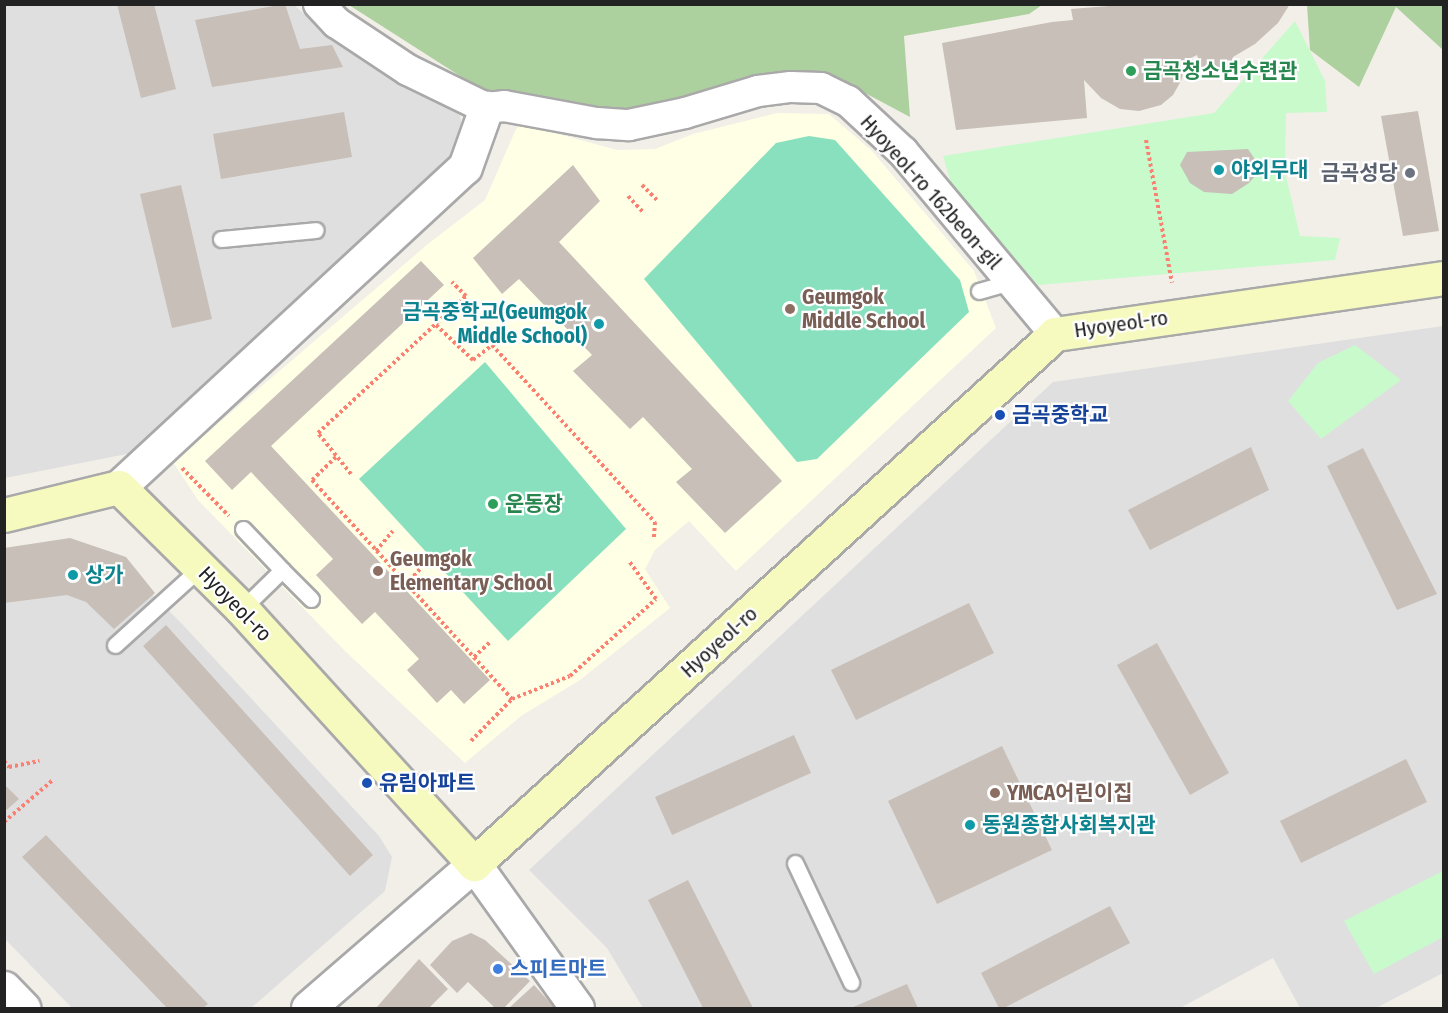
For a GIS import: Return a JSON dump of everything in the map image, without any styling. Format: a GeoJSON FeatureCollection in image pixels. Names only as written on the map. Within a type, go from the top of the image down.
{"type":"FeatureCollection","features":[{"type":"Feature","properties":{"kind":"main road","name":"Hyoyeol-ro"},"geometry":{"type":"LineString","coordinates":[[119,487],[242,609],[474,864],[1055,334],[1443,278]]}},
{"type":"Feature","properties":{"kind":"main road"},"geometry":{"type":"LineString","coordinates":[[4,515],[119,487]]}},
{"type":"Feature","properties":{"kind":"street","name":"Hyoyeol-ro 162beon-gil"},"geometry":{"type":"LineString","coordinates":[[319,4],[337,23],[408,70],[486,108],[504,106],[597,123],[629,125],[685,113],[758,91],[791,87],[821,88],[848,101],[879,128],[1055,334]]}},
{"type":"Feature","properties":{"kind":"street"},"geometry":{"type":"LineString","coordinates":[[119,487],[465,167],[486,108]]}},
{"type":"Feature","properties":{"kind":"street"},"geometry":{"type":"LineString","coordinates":[[324,1003],[474,864],[577,1008]]}},
{"type":"Feature","properties":{"kind":"street"},"geometry":{"type":"LineString","coordinates":[[4,988],[23,1008]]}},
{"type":"Feature","properties":{"kind":"lane"},"geometry":{"type":"LineString","coordinates":[[221,239],[316,230]]}},
{"type":"Feature","properties":{"kind":"lane"},"geometry":{"type":"LineString","coordinates":[[979,291],[1011,282]]}},
{"type":"Feature","properties":{"kind":"lane"},"geometry":{"type":"LineString","coordinates":[[243,529],[310,599]]}},
{"type":"Feature","properties":{"kind":"lane"},"geometry":{"type":"LineString","coordinates":[[115,645],[200,568]]}},
{"type":"Feature","properties":{"kind":"lane"},"geometry":{"type":"LineString","coordinates":[[242,609],[282,570]]}},
{"type":"Feature","properties":{"kind":"lane"},"geometry":{"type":"LineString","coordinates":[[795,863],[851,982]]}},
{"type":"Feature","properties":{"kind":"path"},"geometry":{"type":"LineString","coordinates":[[1146,140],[1172,283]]}},
{"type":"Feature","properties":{"kind":"path"},"geometry":{"type":"LineString","coordinates":[[642,185],[657,200]]}},
{"type":"Feature","properties":{"kind":"path"},"geometry":{"type":"LineString","coordinates":[[628,196],[644,212]]}},
{"type":"Feature","properties":{"kind":"path"},"geometry":{"type":"LineString","coordinates":[[351,474],[318,433],[466,296],[452,282]]}},
{"type":"Feature","properties":{"kind":"path"},"geometry":{"type":"LineString","coordinates":[[436,325],[473,360],[492,345],[655,522],[654,538]]}},
{"type":"Feature","properties":{"kind":"path"},"geometry":{"type":"LineString","coordinates":[[336,456],[312,480],[512,699]]}},
{"type":"Feature","properties":{"kind":"path"},"geometry":{"type":"LineString","coordinates":[[175,461],[215,503]]}},
{"type":"Feature","properties":{"kind":"path"},"geometry":{"type":"LineString","coordinates":[[376,551],[393,531]]}},
{"type":"Feature","properties":{"kind":"path"},"geometry":{"type":"LineString","coordinates":[[471,741],[512,699],[570,676],[657,599],[629,561]]}},
{"type":"Feature","properties":{"kind":"path"},"geometry":{"type":"LineString","coordinates":[[406,585],[420,569]]}},
{"type":"Feature","properties":{"kind":"path"},"geometry":{"type":"LineString","coordinates":[[474,657],[490,642]]}},
{"type":"Feature","properties":{"kind":"path"},"geometry":{"type":"LineString","coordinates":[[4,761],[9,767],[39,761]]}},
{"type":"Feature","properties":{"kind":"path"},"geometry":{"type":"LineString","coordinates":[[4,822],[54,778]]}},
{"type":"Feature","properties":{"kind":"shaded area"},"geometry":{"type":"Polygon","coordinates":[[[5,5],[294,5],[342,47],[417,87],[460,115],[463,132],[460,147],[436,176],[142,451],[5,478],[5,5]]]}},
{"type":"Feature","properties":{"kind":"shaded area"},"geometry":{"type":"Polygon","coordinates":[[[777,113],[829,114],[872,151],[974,271],[996,328],[736,571],[689,521],[655,550],[645,569],[670,608],[580,680],[521,716],[465,763],[345,651],[198,500],[173,462],[428,244],[485,200],[516,129],[522,124],[617,150],[655,149],[693,134],[777,113]]]}},
{"type":"Feature","properties":{"kind":"shaded area"},"geometry":{"type":"Polygon","coordinates":[[[1443,326],[1443,973],[1376,1008],[1300,1008],[1273,958],[1180,1008],[643,1008],[607,948],[529,870],[1053,382],[1443,326]]]}},
{"type":"Feature","properties":{"kind":"shaded area"},"geometry":{"type":"Polygon","coordinates":[[[5,553],[125,567],[183,625],[379,836],[392,857],[385,891],[251,1008],[72,1008],[5,939],[5,553]]]}},
{"type":"Feature","properties":{"kind":"green space"},"geometry":{"type":"Polygon","coordinates":[[[349,5],[1042,5],[1029,14],[904,36],[910,117],[835,77],[799,78],[620,116],[496,99],[349,5]]]}},
{"type":"Feature","properties":{"kind":"green space"},"geometry":{"type":"Polygon","coordinates":[[[1307,5],[1443,5],[1443,50],[1396,7],[1359,87],[1310,50],[1307,5]]]}},
{"type":"Feature","properties":{"kind":"green space"},"geometry":{"type":"Polygon","coordinates":[[[1295,21],[1325,81],[1327,112],[1286,113],[1285,172],[1300,236],[1340,238],[1335,260],[1038,285],[951,184],[943,156],[1214,113],[1295,21]]]}},
{"type":"Feature","properties":{"kind":"green space"},"geometry":{"type":"Polygon","coordinates":[[[809,136],[835,140],[960,280],[969,312],[817,459],[797,462],[644,279],[776,143],[809,136]]]}},
{"type":"Feature","properties":{"kind":"green space"},"geometry":{"type":"Polygon","coordinates":[[[1355,345],[1401,380],[1321,439],[1288,401],[1318,363],[1355,345]]]}},
{"type":"Feature","properties":{"kind":"green space","name":"운동장"},"geometry":{"type":"Polygon","coordinates":[[[485,362],[626,529],[508,641],[359,479],[485,362]]]}},
{"type":"Feature","properties":{"kind":"green space"},"geometry":{"type":"Polygon","coordinates":[[[1443,871],[1443,937],[1374,974],[1344,921],[1443,871]]]}},
{"type":"Feature","properties":{"kind":"building"},"geometry":{"type":"Polygon","coordinates":[[[117,4],[154,4],[176,89],[141,98],[117,4]]]}},
{"type":"Feature","properties":{"kind":"building"},"geometry":{"type":"Polygon","coordinates":[[[285,4],[300,49],[332,45],[343,67],[212,87],[195,20],[285,4]]]}},
{"type":"Feature","properties":{"kind":"building"},"geometry":{"type":"Polygon","coordinates":[[[1134,4],[1290,4],[1278,23],[1255,44],[1233,57],[1233,71],[1204,77],[1197,55],[1187,60],[1181,81],[1173,95],[1161,105],[1139,111],[1120,109],[1101,98],[1084,80],[1087,118],[956,130],[942,43],[1073,20],[1071,9],[1134,4]]]}},
{"type":"Feature","properties":{"kind":"building","name":"금곡성당"},"geometry":{"type":"Polygon","coordinates":[[[1418,111],[1439,231],[1403,236],[1381,116],[1418,111]]]}},
{"type":"Feature","properties":{"kind":"building"},"geometry":{"type":"Polygon","coordinates":[[[344,112],[352,157],[221,179],[213,134],[344,112]]]}},
{"type":"Feature","properties":{"kind":"building","name":"야외무대"},"geometry":{"type":"Polygon","coordinates":[[[1248,149],[1256,161],[1256,175],[1249,183],[1232,194],[1204,192],[1190,183],[1180,165],[1187,152],[1248,149]]]}},
{"type":"Feature","properties":{"kind":"building","name":"금곡중학교(Geumgok Middle School)"},"geometry":{"type":"Polygon","coordinates":[[[573,165],[600,201],[559,242],[782,481],[725,533],[676,482],[692,469],[643,417],[630,429],[573,371],[592,355],[519,279],[502,294],[473,258],[573,165]]]}},
{"type":"Feature","properties":{"kind":"building"},"geometry":{"type":"Polygon","coordinates":[[[181,185],[212,319],[172,328],[140,194],[181,185]]]}},
{"type":"Feature","properties":{"kind":"building","name":"Geumgok Elementary School"},"geometry":{"type":"Polygon","coordinates":[[[421,261],[444,285],[271,446],[490,680],[464,704],[451,690],[437,703],[407,670],[419,659],[375,612],[362,624],[316,575],[333,559],[251,472],[232,490],[205,461],[421,261]]]}},
{"type":"Feature","properties":{"kind":"building"},"geometry":{"type":"Polygon","coordinates":[[[1251,447],[1269,490],[1150,550],[1128,510],[1251,447]]]}},
{"type":"Feature","properties":{"kind":"building"},"geometry":{"type":"Polygon","coordinates":[[[1363,448],[1437,594],[1397,610],[1327,466],[1363,448]]]}},
{"type":"Feature","properties":{"kind":"building","name":"상가"},"geometry":{"type":"Polygon","coordinates":[[[70,538],[126,557],[155,593],[114,629],[86,602],[67,595],[4,603],[4,548],[70,538]]]}},
{"type":"Feature","properties":{"kind":"building"},"geometry":{"type":"Polygon","coordinates":[[[969,603],[994,653],[856,720],[831,670],[969,603]]]}},
{"type":"Feature","properties":{"kind":"building"},"geometry":{"type":"Polygon","coordinates":[[[166,625],[373,855],[350,876],[143,646],[166,625]]]}},
{"type":"Feature","properties":{"kind":"building"},"geometry":{"type":"Polygon","coordinates":[[[1157,643],[1229,773],[1190,795],[1117,665],[1157,643]]]}},
{"type":"Feature","properties":{"kind":"building"},"geometry":{"type":"Polygon","coordinates":[[[794,735],[811,773],[672,835],[655,797],[794,735]]]}},
{"type":"Feature","properties":{"kind":"building","name":"동원종합사회복지관"},"geometry":{"type":"Polygon","coordinates":[[[1002,746],[1052,850],[937,904],[888,801],[1002,746]]]}},
{"type":"Feature","properties":{"kind":"building"},"geometry":{"type":"Polygon","coordinates":[[[1406,759],[1427,802],[1301,863],[1280,821],[1406,759]]]}},
{"type":"Feature","properties":{"kind":"building"},"geometry":{"type":"Polygon","coordinates":[[[4,784],[19,799],[4,812],[4,784]]]}},
{"type":"Feature","properties":{"kind":"building"},"geometry":{"type":"Polygon","coordinates":[[[46,835],[208,1004],[203,1008],[167,1008],[22,857],[46,835]]]}},
{"type":"Feature","properties":{"kind":"building"},"geometry":{"type":"Polygon","coordinates":[[[688,880],[753,1008],[703,1008],[648,900],[688,880]]]}},
{"type":"Feature","properties":{"kind":"building"},"geometry":{"type":"Polygon","coordinates":[[[1110,906],[1130,943],[1004,1008],[999,1008],[981,973],[1110,906]]]}},
{"type":"Feature","properties":{"kind":"building"},"geometry":{"type":"Polygon","coordinates":[[[471,933],[485,940],[530,981],[504,1008],[495,1008],[468,982],[457,993],[430,965],[452,941],[471,933]]]}},
{"type":"Feature","properties":{"kind":"building"},"geometry":{"type":"Polygon","coordinates":[[[419,959],[448,989],[429,1008],[376,1008],[419,959]]]}},
{"type":"Feature","properties":{"kind":"building"},"geometry":{"type":"Polygon","coordinates":[[[907,984],[918,1008],[851,1008],[907,984]]]}},
{"type":"Feature","properties":{"kind":"building"},"geometry":{"type":"Polygon","coordinates":[[[534,985],[555,1008],[509,1008],[534,985]]]}},
{"type":"Feature","properties":{"kind":"place","name":"금곡청소년수련관"},"geometry":{"type":"Point","coordinates":[1131,71]}},
{"type":"Feature","properties":{"kind":"place","name":"야외무대"},"geometry":{"type":"Point","coordinates":[1219,170]}},
{"type":"Feature","properties":{"kind":"place","name":"금곡성당"},"geometry":{"type":"Point","coordinates":[1410,173]}},
{"type":"Feature","properties":{"kind":"place","name":"Geumgok Middle School"},"geometry":{"type":"Point","coordinates":[790,309]}},
{"type":"Feature","properties":{"kind":"place","name":"금곡중학교(Geumgok Middle School)"},"geometry":{"type":"Point","coordinates":[599,324]}},
{"type":"Feature","properties":{"kind":"place","name":"금곡중학교"},"geometry":{"type":"Point","coordinates":[1000,415]}},
{"type":"Feature","properties":{"kind":"place","name":"운동장"},"geometry":{"type":"Point","coordinates":[493,504]}},
{"type":"Feature","properties":{"kind":"place","name":"Geumgok Elementary School"},"geometry":{"type":"Point","coordinates":[378,571]}},
{"type":"Feature","properties":{"kind":"place","name":"상가"},"geometry":{"type":"Point","coordinates":[73,575]}},
{"type":"Feature","properties":{"kind":"place","name":"유림아파트"},"geometry":{"type":"Point","coordinates":[367,783]}},
{"type":"Feature","properties":{"kind":"place","name":"YMCA어린이집"},"geometry":{"type":"Point","coordinates":[995,793]}},
{"type":"Feature","properties":{"kind":"place","name":"동원종합사회복지관"},"geometry":{"type":"Point","coordinates":[970,825]}},
{"type":"Feature","properties":{"kind":"place","name":"스피트마트"},"geometry":{"type":"Point","coordinates":[498,969]}}]}
